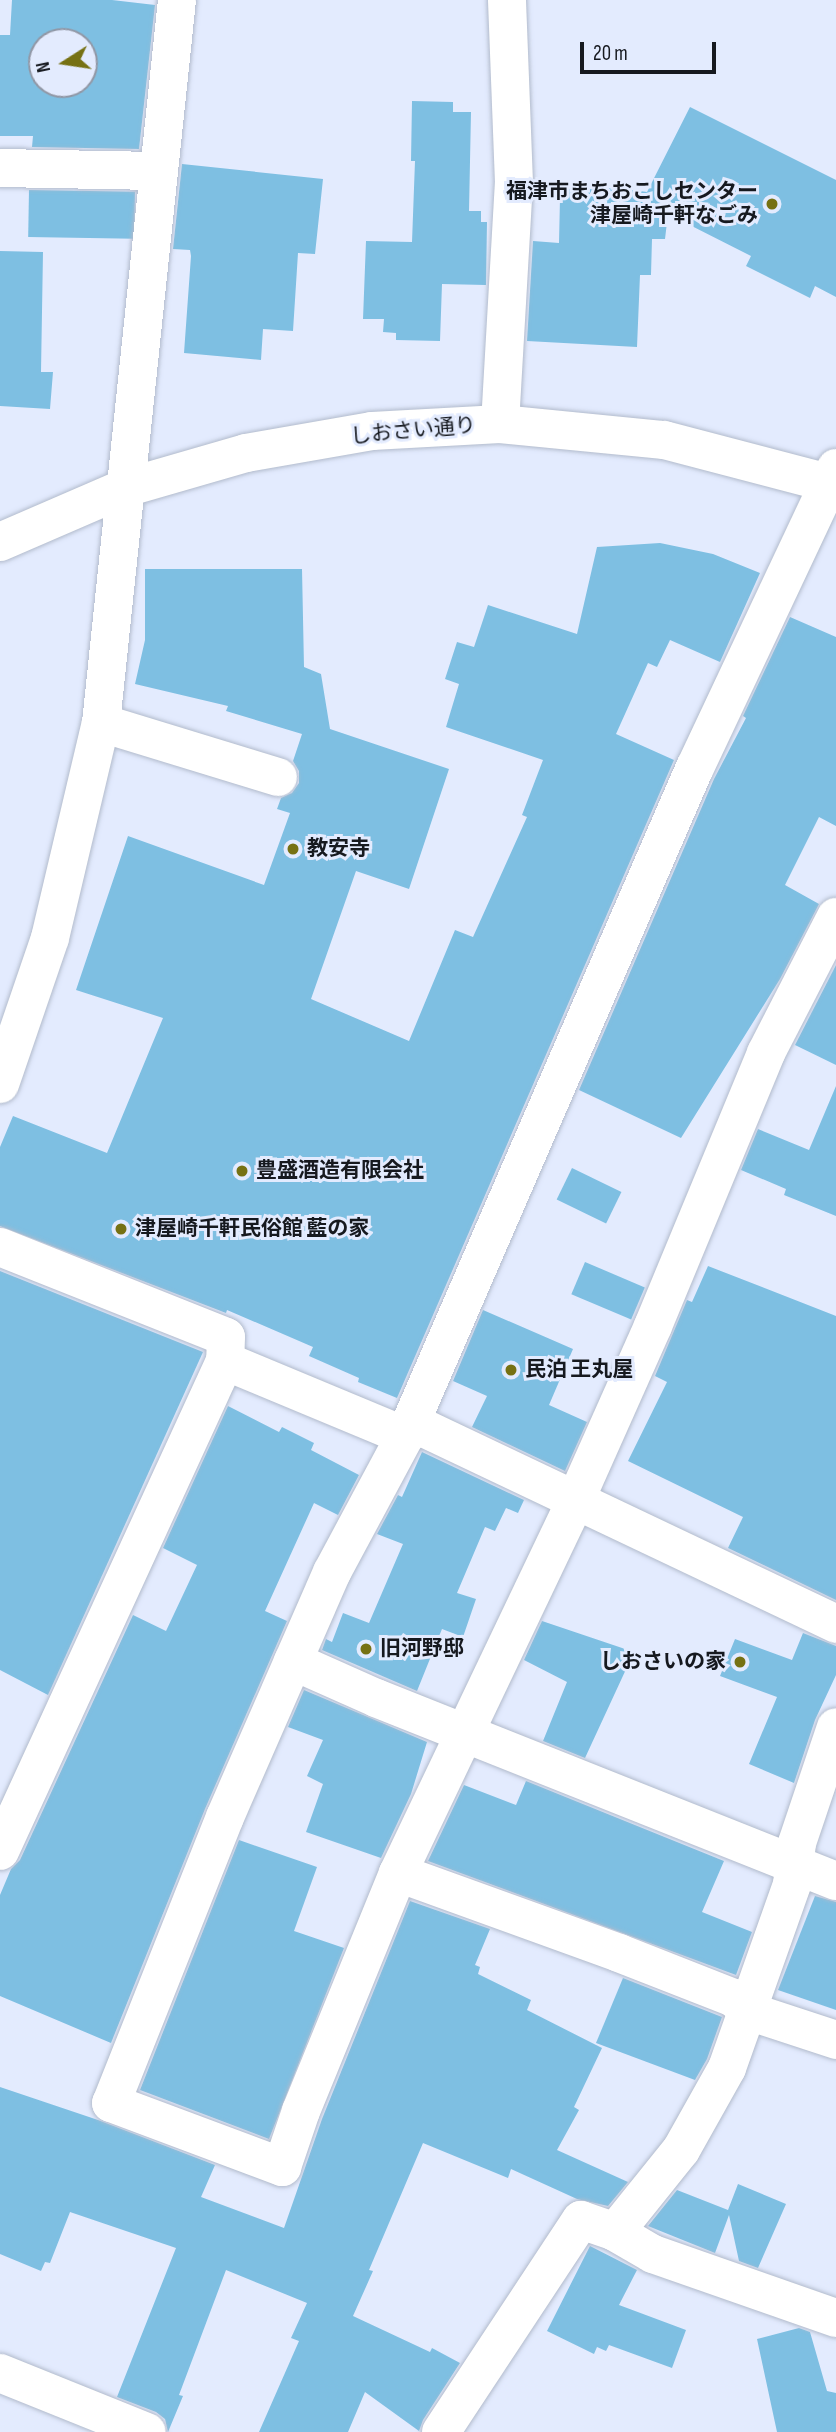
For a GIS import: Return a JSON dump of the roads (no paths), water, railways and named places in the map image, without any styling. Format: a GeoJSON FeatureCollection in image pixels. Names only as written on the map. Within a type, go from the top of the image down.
{"type":"FeatureCollection","features":[{"type":"Feature","properties":{"kind":"street"},"geometry":{"type":"LineString","coordinates":[[0,1084],[50,939],[101,723],[177,0]]}},
{"type":"Feature","properties":{"kind":"street"},"geometry":{"type":"LineString","coordinates":[[500,424],[514,183],[507,0]]}},
{"type":"Feature","properties":{"kind":"street"},"geometry":{"type":"LineString","coordinates":[[0,168],[158,171]]}},
{"type":"Feature","properties":{"kind":"street","name":"しおさい通り"},"geometry":{"type":"LineString","coordinates":[[0,542],[125,488],[246,453],[372,431],[500,424],[664,440],[834,478]]}},
{"type":"Feature","properties":{"kind":"street"},"geometry":{"type":"LineString","coordinates":[[834,478],[695,767],[408,1429],[331,1572],[225,1817],[111,2103],[282,2167],[301,2111],[398,1872],[576,1499],[653,1326],[766,1053],[836,917]]}},
{"type":"Feature","properties":{"kind":"street"},"geometry":{"type":"LineString","coordinates":[[101,723],[278,777]]}},
{"type":"Feature","properties":{"kind":"street"},"geometry":{"type":"LineString","coordinates":[[0,1247],[226,1337],[225,1361],[0,1851]]}},
{"type":"Feature","properties":{"kind":"street"},"geometry":{"type":"LineString","coordinates":[[225,1361],[408,1429],[576,1499],[836,1624]]}},
{"type":"Feature","properties":{"kind":"street"},"geometry":{"type":"LineString","coordinates":[[293,1661],[376,1698],[465,1731],[836,1881]]}},
{"type":"Feature","properties":{"kind":"street"},"geometry":{"type":"LineString","coordinates":[[615,2232],[681,2150],[727,2068],[792,1884],[797,1843],[836,1727]]}},
{"type":"Feature","properties":{"kind":"street"},"geometry":{"type":"LineString","coordinates":[[398,1872],[734,1998],[748,2011],[836,2040]]}},
{"type":"Feature","properties":{"kind":"street"},"geometry":{"type":"LineString","coordinates":[[441,2432],[580,2220],[615,2232],[653,2254],[836,2318]]}},
{"type":"Feature","properties":{"kind":"street"},"geometry":{"type":"LineString","coordinates":[[0,2373],[63,2417],[147,2432]]}},
{"type":"Feature","properties":{"kind":"place","name":"福津市まちおこしセンター 津屋崎千軒なごみ"},"geometry":{"type":"Point","coordinates":[772,204]}},
{"type":"Feature","properties":{"kind":"place","name":"教安寺"},"geometry":{"type":"Point","coordinates":[293,849]}},
{"type":"Feature","properties":{"kind":"place","name":"豊盛酒造有限会社"},"geometry":{"type":"Point","coordinates":[242,1171]}},
{"type":"Feature","properties":{"kind":"place","name":"津屋崎千軒民俗館 藍の家"},"geometry":{"type":"Point","coordinates":[121,1229]}},
{"type":"Feature","properties":{"kind":"place","name":"民泊 王丸屋"},"geometry":{"type":"Point","coordinates":[511,1370]}},
{"type":"Feature","properties":{"kind":"place","name":"旧河野邸"},"geometry":{"type":"Point","coordinates":[366,1649]}},
{"type":"Feature","properties":{"kind":"place","name":"しおさいの家"},"geometry":{"type":"Point","coordinates":[740,1662]}}]}
